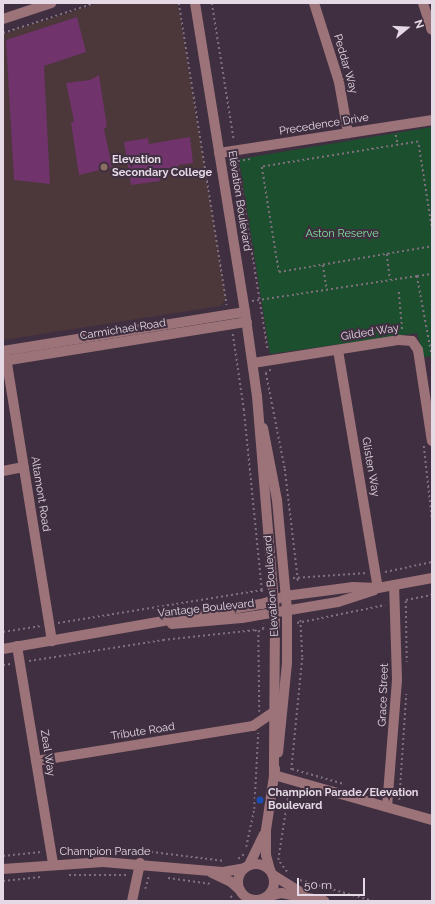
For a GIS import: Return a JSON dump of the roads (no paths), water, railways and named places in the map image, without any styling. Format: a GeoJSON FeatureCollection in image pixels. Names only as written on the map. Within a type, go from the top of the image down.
{"type":"FeatureCollection","features":[{"type":"Feature","properties":{"kind":"street"},"geometry":{"type":"LineString","coordinates":[[3,19],[51,3]]}},
{"type":"Feature","properties":{"kind":"street","name":"Peddar Way"},"geometry":{"type":"LineString","coordinates":[[314,3],[339,82],[348,133]]}},
{"type":"Feature","properties":{"kind":"street"},"geometry":{"type":"LineString","coordinates":[[423,3],[432,30]]}},
{"type":"Feature","properties":{"kind":"street","name":"Elevation Boulevard"},"geometry":{"type":"LineString","coordinates":[[196,5],[253,363],[275,613],[273,737],[274,775]]}},
{"type":"Feature","properties":{"kind":"street","name":"Precedence Drive"},"geometry":{"type":"LineString","coordinates":[[219,153],[237,156],[348,133],[432,120]]}},
{"type":"Feature","properties":{"kind":"street","name":"Carmichael Road"},"geometry":{"type":"LineString","coordinates":[[4,356],[245,312]]}},
{"type":"Feature","properties":{"kind":"street","name":"Gilded Way"},"geometry":{"type":"LineString","coordinates":[[253,363],[403,339],[412,341],[418,350],[432,441]]}},
{"type":"Feature","properties":{"kind":"street","name":"Glisten Way"},"geometry":{"type":"LineString","coordinates":[[338,350],[378,588]]}},
{"type":"Feature","properties":{"kind":"street","name":"Altamont Road"},"geometry":{"type":"LineString","coordinates":[[4,356],[54,624],[52,641]]}},
{"type":"Feature","properties":{"kind":"street","name":"Elevation Boulevard"},"geometry":{"type":"LineString","coordinates":[[256,396],[277,500],[287,625],[285,699],[266,830],[272,873]]}},
{"type":"Feature","properties":{"kind":"street"},"geometry":{"type":"LineString","coordinates":[[3,471],[24,467]]}},
{"type":"Feature","properties":{"kind":"street","name":"Vantage Boulevard"},"geometry":{"type":"LineString","coordinates":[[130,628],[275,613],[338,602],[378,588],[432,578]]}},
{"type":"Feature","properties":{"kind":"street","name":"Grace Street"},"geometry":{"type":"LineString","coordinates":[[387,807],[396,708],[391,603],[394,585]]}},
{"type":"Feature","properties":{"kind":"street","name":"Vantage Boulevard"},"geometry":{"type":"LineString","coordinates":[[3,649],[262,604],[285,596],[353,587],[378,588]]}},
{"type":"Feature","properties":{"kind":"street","name":"Zeal Way"},"geometry":{"type":"LineString","coordinates":[[18,646],[53,864]]}},
{"type":"Feature","properties":{"kind":"street"},"geometry":{"type":"LineString","coordinates":[[273,737],[269,731],[257,726],[274,712]]}},
{"type":"Feature","properties":{"kind":"street","name":"Tribute Road"},"geometry":{"type":"LineString","coordinates":[[36,761],[257,726]]}},
{"type":"Feature","properties":{"kind":"street"},"geometry":{"type":"LineString","coordinates":[[274,775],[432,820]]}},
{"type":"Feature","properties":{"kind":"street","name":"Elevation Boulevard"},"geometry":{"type":"LineString","coordinates":[[247,866],[266,830]]}},
{"type":"Feature","properties":{"kind":"street"},"geometry":{"type":"LineString","coordinates":[[132,901],[140,863]]}},
{"type":"Feature","properties":{"kind":"street","name":"Champion Parade"},"geometry":{"type":"LineString","coordinates":[[3,870],[53,864],[140,863],[223,872],[247,866]]}},
{"type":"Feature","properties":{"kind":"street"},"geometry":{"type":"LineString","coordinates":[[307,896],[260,864],[247,866],[238,878],[243,895],[248,898],[262,899],[281,893],[307,896],[324,901]]}},
{"type":"Feature","properties":{"kind":"street","name":"Champion Parade"},"geometry":{"type":"LineString","coordinates":[[207,871],[231,882],[243,895]]}},
{"type":"Feature","properties":{"kind":"street"},"geometry":{"type":"LineString","coordinates":[[262,899],[274,887],[272,873]]}},
{"type":"Feature","properties":{"kind":"place","name":"Elevation Secondary College"},"geometry":{"type":"Point","coordinates":[104,167]}},
{"type":"Feature","properties":{"kind":"place","name":"Champion Parade/Elevation Boulevard"},"geometry":{"type":"Point","coordinates":[260,800]}},
{"type":"Feature","properties":{"kind":"park label","name":"Aston Reserve"},"geometry":{"type":"Point","coordinates":[342,234]}}]}
